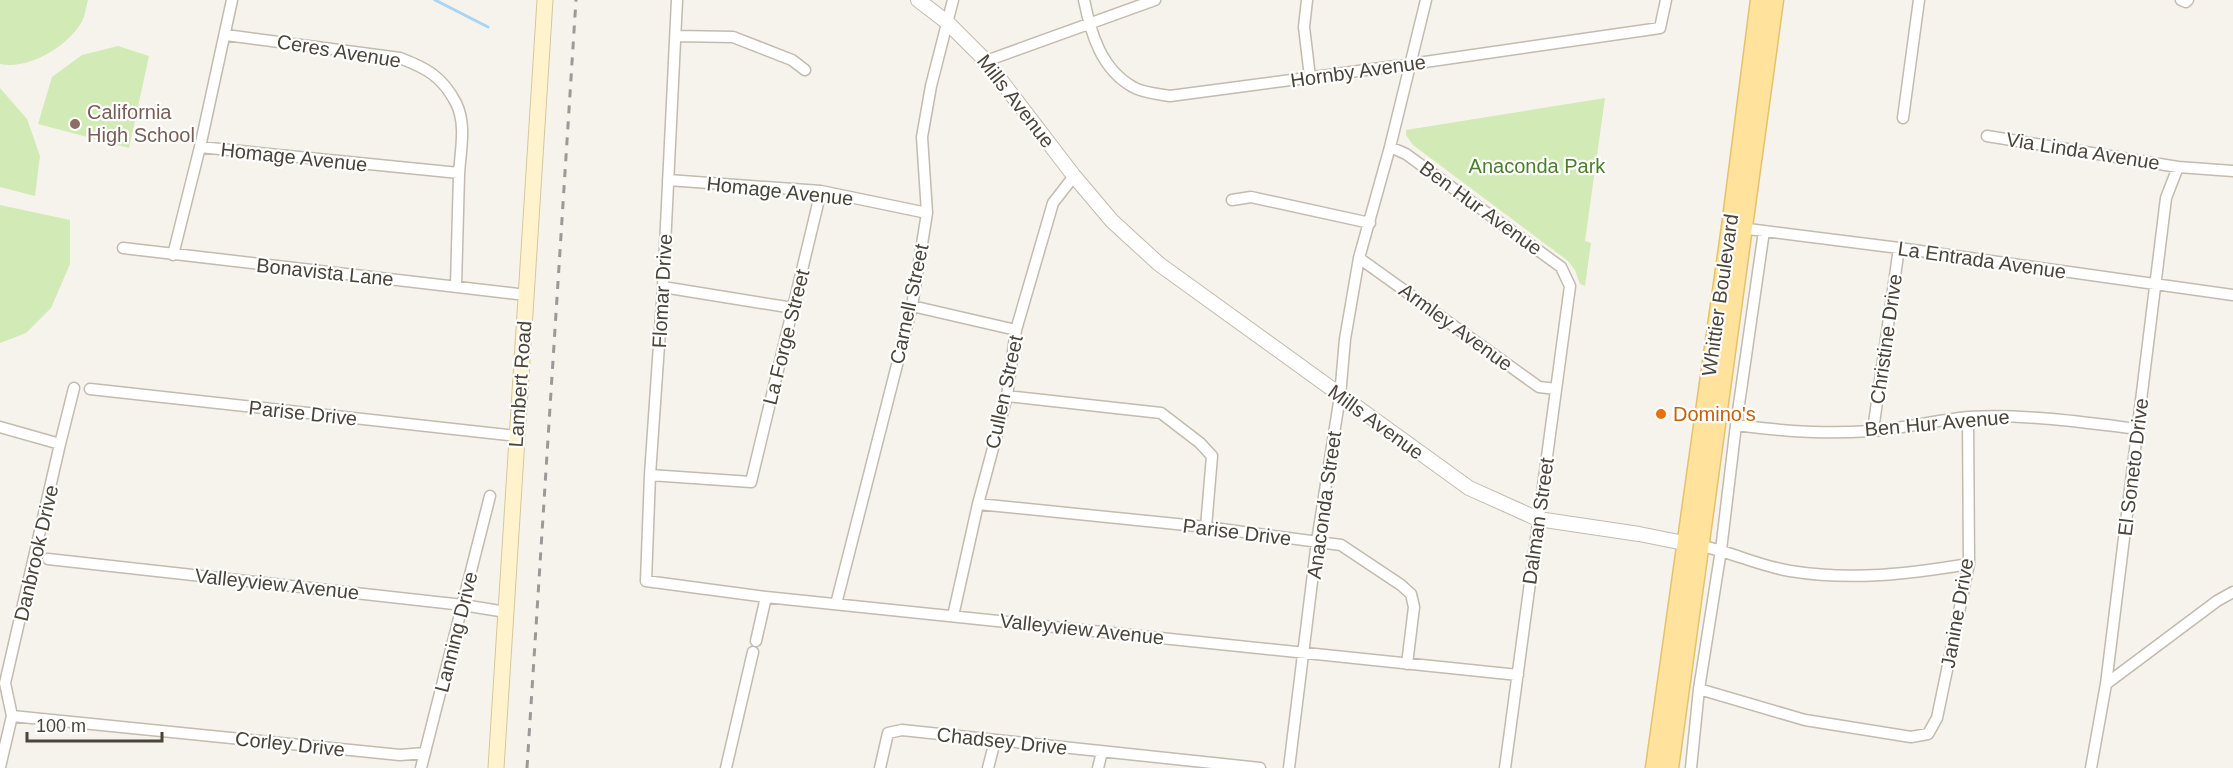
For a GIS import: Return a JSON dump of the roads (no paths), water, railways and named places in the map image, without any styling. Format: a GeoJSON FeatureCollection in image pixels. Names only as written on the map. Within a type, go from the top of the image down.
{"type":"FeatureCollection","features":[{"type":"Feature","properties":{"kind":"main road","name":"Lambert Road"},"geometry":{"type":"LineString","coordinates":[[496,768],[545,0]]}},
{"type":"Feature","properties":{"kind":"main road","name":"Whittier Boulevard"},"geometry":{"type":"LineString","coordinates":[[1737,228],[1759,0]]}},
{"type":"Feature","properties":{"kind":"main road","name":"Whittier Boulevard"},"geometry":{"type":"LineString","coordinates":[[1654,768],[1693,544],[1737,228],[1774,0]]}},
{"type":"Feature","properties":{"kind":"main road","name":"Whittier Boulevard"},"geometry":{"type":"LineString","coordinates":[[1670,768],[1693,544]]}},
{"type":"Feature","properties":{"kind":"street"},"geometry":{"type":"LineString","coordinates":[[173,255],[226,35],[232,0]]}},
{"type":"Feature","properties":{"kind":"street","name":"Flomar Drive"},"geometry":{"type":"LineString","coordinates":[[645,581],[663,287],[677,0]]}},
{"type":"Feature","properties":{"kind":"street","name":"Mills Avenue"},"geometry":{"type":"LineString","coordinates":[[918,0],[948,23],[986,61],[1074,176],[1112,221],[1159,264],[1469,488],[1538,519],[1721,549],[1766,566],[1790,571],[1842,576],[1909,574],[1969,564]]}},
{"type":"Feature","properties":{"kind":"street","name":"Carnell Street"},"geometry":{"type":"LineString","coordinates":[[836,604],[912,306],[927,213],[922,137],[931,86],[953,0]]}},
{"type":"Feature","properties":{"kind":"street"},"geometry":{"type":"LineString","coordinates":[[1083,0],[1089,25]]}},
{"type":"Feature","properties":{"kind":"street"},"geometry":{"type":"LineString","coordinates":[[986,61],[1155,0]]}},
{"type":"Feature","properties":{"kind":"street"},"geometry":{"type":"LineString","coordinates":[[1307,0],[1304,27],[1310,77]]}},
{"type":"Feature","properties":{"kind":"street","name":"Anaconda Street"},"geometry":{"type":"LineString","coordinates":[[1289,768],[1305,653],[1317,541],[1340,396],[1345,339],[1359,258],[1390,147],[1426,0]]}},
{"type":"Feature","properties":{"kind":"street","name":"Hornby Avenue"},"geometry":{"type":"LineString","coordinates":[[1089,25],[1098,49],[1110,69],[1135,89],[1170,96],[1660,28],[1666,0]]}},
{"type":"Feature","properties":{"kind":"street"},"geometry":{"type":"LineString","coordinates":[[1903,118],[1919,0]]}},
{"type":"Feature","properties":{"kind":"street"},"geometry":{"type":"LineString","coordinates":[[2181,0],[2186,2],[2187,0]]}},
{"type":"Feature","properties":{"kind":"street","name":"Ceres Avenue"},"geometry":{"type":"LineString","coordinates":[[226,35],[400,58],[427,68],[445,86],[457,104],[463,131],[459,173]]}},
{"type":"Feature","properties":{"kind":"street"},"geometry":{"type":"LineString","coordinates":[[676,36],[734,37],[792,60],[805,70]]}},
{"type":"Feature","properties":{"kind":"street","name":"Via Linda Avenue"},"geometry":{"type":"LineString","coordinates":[[1987,136],[2178,167],[2233,171]]}},
{"type":"Feature","properties":{"kind":"street","name":"Homage Avenue"},"geometry":{"type":"LineString","coordinates":[[200,147],[459,173]]}},
{"type":"Feature","properties":{"kind":"street","name":"Ben Hur Avenue"},"geometry":{"type":"LineString","coordinates":[[1390,147],[1406,154],[1561,267],[1567,275]]}},
{"type":"Feature","properties":{"kind":"street","name":"El Soneto Drive"},"geometry":{"type":"LineString","coordinates":[[2091,768],[2106,684],[2166,198],[2178,167]]}},
{"type":"Feature","properties":{"kind":"street"},"geometry":{"type":"LineString","coordinates":[[456,286],[459,173]]}},
{"type":"Feature","properties":{"kind":"street","name":"Cullen Street"},"geometry":{"type":"LineString","coordinates":[[953,616],[978,504],[1006,396],[1016,330],[1053,203],[1074,176]]}},
{"type":"Feature","properties":{"kind":"street","name":"Homage Avenue"},"geometry":{"type":"LineString","coordinates":[[668,180],[821,191],[927,213]]}},
{"type":"Feature","properties":{"kind":"street","name":"La Forge Street"},"geometry":{"type":"LineString","coordinates":[[650,475],[751,482],[821,191]]}},
{"type":"Feature","properties":{"kind":"street"},"geometry":{"type":"LineString","coordinates":[[1232,200],[1251,197],[1370,223]]}},
{"type":"Feature","properties":{"kind":"street","name":"La Entrada Avenue"},"geometry":{"type":"LineString","coordinates":[[1737,228],[1899,248],[2233,295]]}},
{"type":"Feature","properties":{"kind":"street","name":"Whittier Boulevard"},"geometry":{"type":"LineString","coordinates":[[1690,768],[1699,689],[1721,549],[1764,231]]}},
{"type":"Feature","properties":{"kind":"street","name":"Bonavista Lane"},"geometry":{"type":"LineString","coordinates":[[123,248],[526,295]]}},
{"type":"Feature","properties":{"kind":"street","name":"Christine Drive"},"geometry":{"type":"LineString","coordinates":[[1873,430],[1899,248]]}},
{"type":"Feature","properties":{"kind":"street","name":"Armley Avenue"},"geometry":{"type":"LineString","coordinates":[[1359,258],[1539,387],[1556,389]]}},
{"type":"Feature","properties":{"kind":"street","name":"Dalman Street"},"geometry":{"type":"LineString","coordinates":[[1505,768],[1570,286],[1567,275]]}},
{"type":"Feature","properties":{"kind":"street"},"geometry":{"type":"LineString","coordinates":[[663,287],[793,308]]}},
{"type":"Feature","properties":{"kind":"street"},"geometry":{"type":"LineString","coordinates":[[912,306],[1016,330]]}},
{"type":"Feature","properties":{"kind":"street"},"geometry":{"type":"LineString","coordinates":[[0,427],[60,444],[74,388]]}},
{"type":"Feature","properties":{"kind":"street","name":"Parise Drive"},"geometry":{"type":"LineString","coordinates":[[90,389],[517,436]]}},
{"type":"Feature","properties":{"kind":"street"},"geometry":{"type":"LineString","coordinates":[[1006,396],[1161,413],[1200,443],[1212,456],[1206,528]]}},
{"type":"Feature","properties":{"kind":"street","name":"Ben Hur Avenue"},"geometry":{"type":"LineString","coordinates":[[1736,425],[1821,432],[1895,428],[1968,417],[2020,416],[2138,429]]}},
{"type":"Feature","properties":{"kind":"street","name":"Janine Drive"},"geometry":{"type":"LineString","coordinates":[[1699,689],[1805,720],[1911,737],[1928,734],[1937,718],[1969,564],[1968,417]]}},
{"type":"Feature","properties":{"kind":"street","name":"Danbrook Drive"},"geometry":{"type":"LineString","coordinates":[[0,767],[12,716],[5,683],[60,444]]}},
{"type":"Feature","properties":{"kind":"street","name":"Lanning Drive"},"geometry":{"type":"LineString","coordinates":[[421,768],[490,496]]}},
{"type":"Feature","properties":{"kind":"street","name":"Parise Drive"},"geometry":{"type":"LineString","coordinates":[[978,504],[1341,545],[1411,594],[1414,607],[1407,664]]}},
{"type":"Feature","properties":{"kind":"street","name":"Valleyview Avenue"},"geometry":{"type":"LineString","coordinates":[[48,559],[463,605],[506,612]]}},
{"type":"Feature","properties":{"kind":"street","name":"Valleyview Avenue"},"geometry":{"type":"LineString","coordinates":[[645,581],[766,597],[1518,675]]}},
{"type":"Feature","properties":{"kind":"street"},"geometry":{"type":"LineString","coordinates":[[2106,684],[2217,601],[2233,592]]}},
{"type":"Feature","properties":{"kind":"street"},"geometry":{"type":"LineString","coordinates":[[726,768],[766,597]]}},
{"type":"Feature","properties":{"kind":"street","name":"Corley Drive"},"geometry":{"type":"LineString","coordinates":[[12,716],[400,755],[425,753]]}},
{"type":"Feature","properties":{"kind":"street","name":"Chadsey Drive"},"geometry":{"type":"LineString","coordinates":[[880,768],[888,733],[902,730],[1202,764],[1260,768]]}},
{"type":"Feature","properties":{"kind":"street"},"geometry":{"type":"LineString","coordinates":[[988,768],[995,741]]}},
{"type":"Feature","properties":{"kind":"street"},"geometry":{"type":"LineString","coordinates":[[1098,768],[1102,752]]}},
{"type":"Feature","properties":{"kind":"waterway"},"geometry":{"type":"LineString","coordinates":[[435,0],[488,27]]}},
{"type":"Feature","properties":{"kind":"railway"},"geometry":{"type":"LineString","coordinates":[[527,768],[576,0]]}},
{"type":"Feature","properties":{"kind":"place","name":"California High School"},"geometry":{"type":"Point","coordinates":[75,124]}},
{"type":"Feature","properties":{"kind":"place","name":"Domino's"},"geometry":{"type":"Point","coordinates":[1661,414]}},
{"type":"Feature","properties":{"kind":"park label","name":"Anaconda Park"},"geometry":{"type":"Point","coordinates":[1537,166]}}]}
